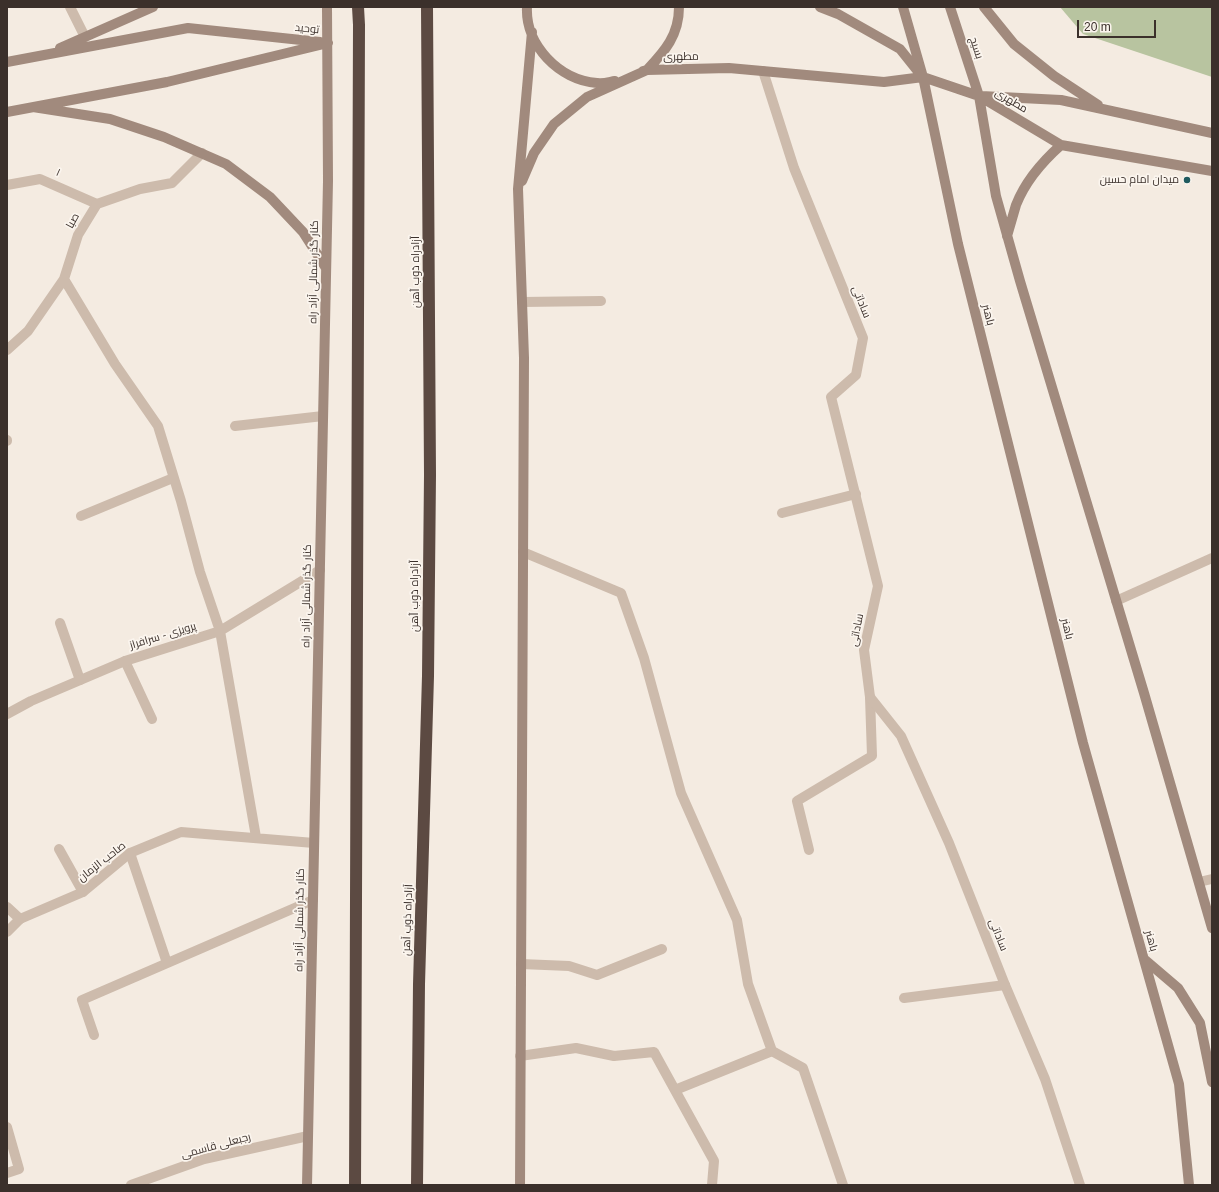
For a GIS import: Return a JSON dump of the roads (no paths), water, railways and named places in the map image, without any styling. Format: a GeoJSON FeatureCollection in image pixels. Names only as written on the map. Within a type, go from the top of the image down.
{"type":"FeatureCollection","features":[{"type":"Feature","properties":{"kind":"highway"},"geometry":{"type":"LineString","coordinates":[[354,1185],[356,952],[358,7]]}},
{"type":"Feature","properties":{"kind":"highway","name":"آزادراه ذوب آهن"},"geometry":{"type":"LineString","coordinates":[[417,1185],[419,984],[428,676],[430,483],[427,7]]}},
{"type":"Feature","properties":{"kind":"main road"},"geometry":{"type":"LineString","coordinates":[[44,55],[153,7]]}},
{"type":"Feature","properties":{"kind":"main road","name":"کنار گذر شمالی آزاد راه"},"geometry":{"type":"LineString","coordinates":[[307,1185],[328,181],[327,7]]}},
{"type":"Feature","properties":{"kind":"main road"},"geometry":{"type":"LineString","coordinates":[[527,7],[527,16],[535,41],[550,62],[572,77],[597,83],[623,80],[647,70]]}},
{"type":"Feature","properties":{"kind":"main road"},"geometry":{"type":"LineString","coordinates":[[518,188],[534,153],[554,124],[587,98],[647,70],[664,53],[675,32],[679,7]]}},
{"type":"Feature","properties":{"kind":"main road"},"geometry":{"type":"LineString","coordinates":[[820,7],[838,14],[900,49],[923,77],[979,96],[996,196],[1007,236],[1212,928]]}},
{"type":"Feature","properties":{"kind":"main road"},"geometry":{"type":"LineString","coordinates":[[903,7],[923,77]]}},
{"type":"Feature","properties":{"kind":"main road","name":"بسیج"},"geometry":{"type":"LineString","coordinates":[[950,7],[979,96]]}},
{"type":"Feature","properties":{"kind":"main road"},"geometry":{"type":"LineString","coordinates":[[984,7],[1014,44],[1054,76],[1103,109]]}},
{"type":"Feature","properties":{"kind":"main road","name":"توحید"},"geometry":{"type":"LineString","coordinates":[[7,62],[188,28],[328,43]]}},
{"type":"Feature","properties":{"kind":"main road"},"geometry":{"type":"LineString","coordinates":[[520,1185],[524,358],[518,188],[532,32]]}},
{"type":"Feature","properties":{"kind":"main road","name":"توحید"},"geometry":{"type":"LineString","coordinates":[[7,112],[167,82],[328,43]]}},
{"type":"Feature","properties":{"kind":"main road","name":"مطهری"},"geometry":{"type":"LineString","coordinates":[[647,70],[729,68],[884,82],[923,77]]}},
{"type":"Feature","properties":{"kind":"main road","name":"باهنر"},"geometry":{"type":"LineString","coordinates":[[923,77],[958,244],[1083,743],[1180,1084],[1189,1185]]}},
{"type":"Feature","properties":{"kind":"main road","name":"مطهری"},"geometry":{"type":"LineString","coordinates":[[979,96],[1062,100],[1212,133]]}},
{"type":"Feature","properties":{"kind":"main road","name":"مطهری"},"geometry":{"type":"LineString","coordinates":[[979,96],[1061,145],[1212,171]]}},
{"type":"Feature","properties":{"kind":"main road"},"geometry":{"type":"LineString","coordinates":[[33,107],[110,119],[164,137],[226,164],[270,196],[303,232],[326,268]]}},
{"type":"Feature","properties":{"kind":"main road"},"geometry":{"type":"LineString","coordinates":[[1007,236],[1017,204],[1033,175],[1049,156],[1061,145]]}},
{"type":"Feature","properties":{"kind":"main road"},"geometry":{"type":"LineString","coordinates":[[1144,959],[1178,988],[1200,1023],[1212,1082]]}},
{"type":"Feature","properties":{"kind":"street"},"geometry":{"type":"LineString","coordinates":[[70,7],[85,37]]}},
{"type":"Feature","properties":{"kind":"street","name":"ساداتی"},"geometry":{"type":"LineString","coordinates":[[763,71],[794,168],[863,338],[856,375],[831,397],[878,586],[864,650],[870,697],[902,736],[949,843],[1005,984],[1046,1079],[1080,1185]]}},
{"type":"Feature","properties":{"kind":"street"},"geometry":{"type":"LineString","coordinates":[[97,204],[140,189],[172,183],[202,153]]}},
{"type":"Feature","properties":{"kind":"street","name":"۱"},"geometry":{"type":"LineString","coordinates":[[7,185],[40,179],[97,204]]}},
{"type":"Feature","properties":{"kind":"street","name":"صبا"},"geometry":{"type":"LineString","coordinates":[[7,350],[28,331],[64,279],[78,235],[97,204]]}},
{"type":"Feature","properties":{"kind":"street"},"geometry":{"type":"LineString","coordinates":[[64,279],[115,364],[158,426],[200,572],[220,631],[256,838]]}},
{"type":"Feature","properties":{"kind":"street"},"geometry":{"type":"LineString","coordinates":[[522,302],[601,301]]}},
{"type":"Feature","properties":{"kind":"street"},"geometry":{"type":"LineString","coordinates":[[235,426],[323,416]]}},
{"type":"Feature","properties":{"kind":"street"},"geometry":{"type":"LineString","coordinates":[[81,516],[173,478]]}},
{"type":"Feature","properties":{"kind":"street"},"geometry":{"type":"LineString","coordinates":[[782,513],[856,494]]}},
{"type":"Feature","properties":{"kind":"street"},"geometry":{"type":"LineString","coordinates":[[523,552],[621,593],[644,658],[681,793],[737,920],[748,984],[772,1051],[803,1068],[844,1185]]}},
{"type":"Feature","properties":{"kind":"street"},"geometry":{"type":"LineString","coordinates":[[1116,601],[1212,558]]}},
{"type":"Feature","properties":{"kind":"street","name":"پرویزی - سرافراز"},"geometry":{"type":"LineString","coordinates":[[7,714],[30,701],[125,660],[220,631],[320,570]]}},
{"type":"Feature","properties":{"kind":"street"},"geometry":{"type":"LineString","coordinates":[[60,623],[80,680]]}},
{"type":"Feature","properties":{"kind":"street"},"geometry":{"type":"LineString","coordinates":[[125,660],[152,719]]}},
{"type":"Feature","properties":{"kind":"street"},"geometry":{"type":"LineString","coordinates":[[809,850],[797,801],[872,756],[870,697]]}},
{"type":"Feature","properties":{"kind":"street","name":"صاحب الزمان"},"geometry":{"type":"LineString","coordinates":[[7,932],[20,920],[83,892],[130,853],[181,832],[314,843]]}},
{"type":"Feature","properties":{"kind":"street"},"geometry":{"type":"LineString","coordinates":[[59,849],[83,892]]}},
{"type":"Feature","properties":{"kind":"street"},"geometry":{"type":"LineString","coordinates":[[130,853],[167,963]]}},
{"type":"Feature","properties":{"kind":"street"},"geometry":{"type":"LineString","coordinates":[[1199,882],[1212,879]]}},
{"type":"Feature","properties":{"kind":"street"},"geometry":{"type":"LineString","coordinates":[[94,1035],[82,1000],[313,900]]}},
{"type":"Feature","properties":{"kind":"street"},"geometry":{"type":"LineString","coordinates":[[7,907],[20,920]]}},
{"type":"Feature","properties":{"kind":"street"},"geometry":{"type":"LineString","coordinates":[[521,964],[570,966],[597,975],[662,949]]}},
{"type":"Feature","properties":{"kind":"street"},"geometry":{"type":"LineString","coordinates":[[904,998],[1005,984]]}},
{"type":"Feature","properties":{"kind":"street"},"geometry":{"type":"LineString","coordinates":[[520,1056],[576,1048],[614,1056],[654,1052],[714,1162],[712,1185]]}},
{"type":"Feature","properties":{"kind":"street"},"geometry":{"type":"LineString","coordinates":[[675,1090],[772,1051]]}},
{"type":"Feature","properties":{"kind":"street"},"geometry":{"type":"LineString","coordinates":[[7,1127],[19,1169],[7,1173]]}},
{"type":"Feature","properties":{"kind":"street","name":"رجبعلی قاسمی"},"geometry":{"type":"LineString","coordinates":[[131,1185],[204,1159],[308,1136]]}},
{"type":"Feature","properties":{"kind":"place","name":"میدان امام حسین"},"geometry":{"type":"Point","coordinates":[1187,180]}}]}
